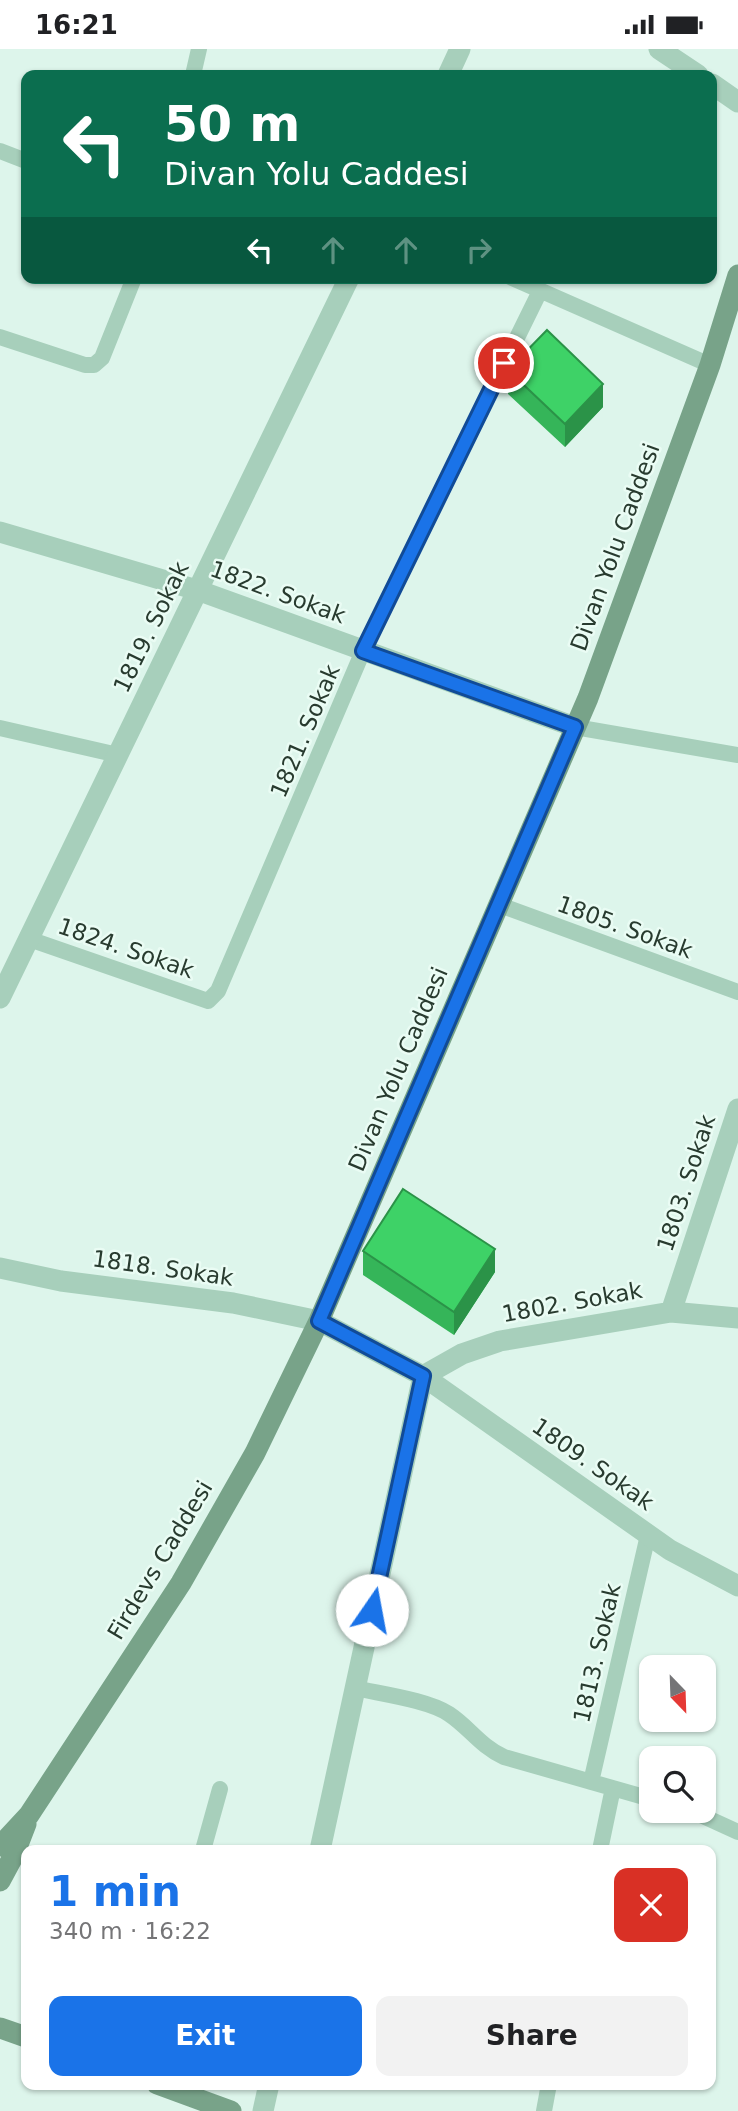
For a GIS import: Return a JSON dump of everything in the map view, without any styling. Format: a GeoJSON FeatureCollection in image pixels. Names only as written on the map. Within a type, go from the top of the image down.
{"type":"FeatureCollection","features":[{"type":"Feature","properties":{"kind":"street"},"geometry":{"type":"LineString","coordinates":[[450,70],[460,49]]}},
{"type":"Feature","properties":{"kind":"street"},"geometry":{"type":"LineString","coordinates":[[659,49],[690,70]]}},
{"type":"Feature","properties":{"kind":"street"},"geometry":{"type":"LineString","coordinates":[[717,88],[738,102]]}},
{"type":"Feature","properties":{"kind":"street","name":"Divan Yolu Caddesi"},"geometry":{"type":"LineString","coordinates":[[319,1321],[588,698],[709,366],[738,275]]}},
{"type":"Feature","properties":{"kind":"street","name":"1819. Sokak"},"geometry":{"type":"LineString","coordinates":[[0,998],[198,590],[340,284]]}},
{"type":"Feature","properties":{"kind":"street","name":"1822. Sokak"},"geometry":{"type":"LineString","coordinates":[[0,532],[198,590],[575,727]]}},
{"type":"Feature","properties":{"kind":"street","name":"1803. Sokak"},"geometry":{"type":"LineString","coordinates":[[671,1312],[738,1109]]}},
{"type":"Feature","properties":{"kind":"street","name":"1818. Sokak"},"geometry":{"type":"LineString","coordinates":[[0,1268],[61,1280],[233,1303],[319,1321]]}},
{"type":"Feature","properties":{"kind":"street","name":"1802. Sokak"},"geometry":{"type":"LineString","coordinates":[[423,1376],[482,1345],[671,1312],[738,1318]]}},
{"type":"Feature","properties":{"kind":"street"},"geometry":{"type":"LineString","coordinates":[[319,1321],[423,1376],[321,1845]]}},
{"type":"Feature","properties":{"kind":"street","name":"Firdevs Caddesi"},"geometry":{"type":"LineString","coordinates":[[0,1846],[29,1815],[181,1583],[255,1453],[319,1321]]}},
{"type":"Feature","properties":{"kind":"street","name":"1809. Sokak"},"geometry":{"type":"LineString","coordinates":[[423,1376],[670,1550],[738,1586]]}},
{"type":"Feature","properties":{"kind":"street","name":"Firdevs Caddesi"},"geometry":{"type":"LineString","coordinates":[[0,1881],[14,1855],[29,1815]]}},
{"type":"Feature","properties":{"kind":"street"},"geometry":{"type":"LineString","coordinates":[[0,2028],[21,2035]]}},
{"type":"Feature","properties":{"kind":"street"},"geometry":{"type":"LineString","coordinates":[[173,2090],[231,2111]]}},
{"type":"Feature","properties":{"kind":"street"},"geometry":{"type":"LineString","coordinates":[[263,2111],[268,2090]]}},
{"type":"Feature","properties":{"kind":"lane"},"geometry":{"type":"LineString","coordinates":[[194,70],[199,49]]}},
{"type":"Feature","properties":{"kind":"lane"},"geometry":{"type":"LineString","coordinates":[[0,151],[21,160]]}},
{"type":"Feature","properties":{"kind":"lane"},"geometry":{"type":"LineString","coordinates":[[0,337],[85,365],[94,365],[102,358],[132,284]]}},
{"type":"Feature","properties":{"kind":"lane"},"geometry":{"type":"LineString","coordinates":[[525,284],[709,366]]}},
{"type":"Feature","properties":{"kind":"lane","name":"1821. Sokak"},"geometry":{"type":"LineString","coordinates":[[208,1001],[218,991],[363,651],[540,291]]}},
{"type":"Feature","properties":{"kind":"lane"},"geometry":{"type":"LineString","coordinates":[[575,727],[738,755]]}},
{"type":"Feature","properties":{"kind":"lane"},"geometry":{"type":"LineString","coordinates":[[0,728],[118,755]]}},
{"type":"Feature","properties":{"kind":"lane","name":"1805. Sokak"},"geometry":{"type":"LineString","coordinates":[[497,904],[738,992]]}},
{"type":"Feature","properties":{"kind":"lane","name":"1824. Sokak"},"geometry":{"type":"LineString","coordinates":[[29,939],[208,1001]]}},
{"type":"Feature","properties":{"kind":"lane","name":"1813. Sokak"},"geometry":{"type":"LineString","coordinates":[[591,1782],[648,1535]]}},
{"type":"Feature","properties":{"kind":"lane"},"geometry":{"type":"LineString","coordinates":[[355,1688],[438,1707],[452,1715],[488,1749],[504,1757],[639,1796]]}},
{"type":"Feature","properties":{"kind":"lane"},"geometry":{"type":"LineString","coordinates":[[601,1845],[613,1788]]}},
{"type":"Feature","properties":{"kind":"lane"},"geometry":{"type":"LineString","coordinates":[[204,1845],[220,1789]]}},
{"type":"Feature","properties":{"kind":"lane"},"geometry":{"type":"LineString","coordinates":[[716,1822],[738,1832]]}},
{"type":"Feature","properties":{"kind":"lane"},"geometry":{"type":"LineString","coordinates":[[544,2111],[548,2090]]}},
{"type":"Feature","properties":{"kind":"building"},"geometry":{"type":"Polygon","coordinates":[[[547,330],[603,384],[565,424],[508,370],[547,330]]]}},
{"type":"Feature","properties":{"kind":"building"},"geometry":{"type":"Polygon","coordinates":[[[403,1189],[495,1249],[454,1312],[363,1251],[403,1189]]]}},
{"type":"Feature","properties":{"kind":"route"},"geometry":{"type":"LineString","coordinates":[[372,1610],[423,1376],[319,1321],[575,727],[363,651],[504,363]]}}]}
